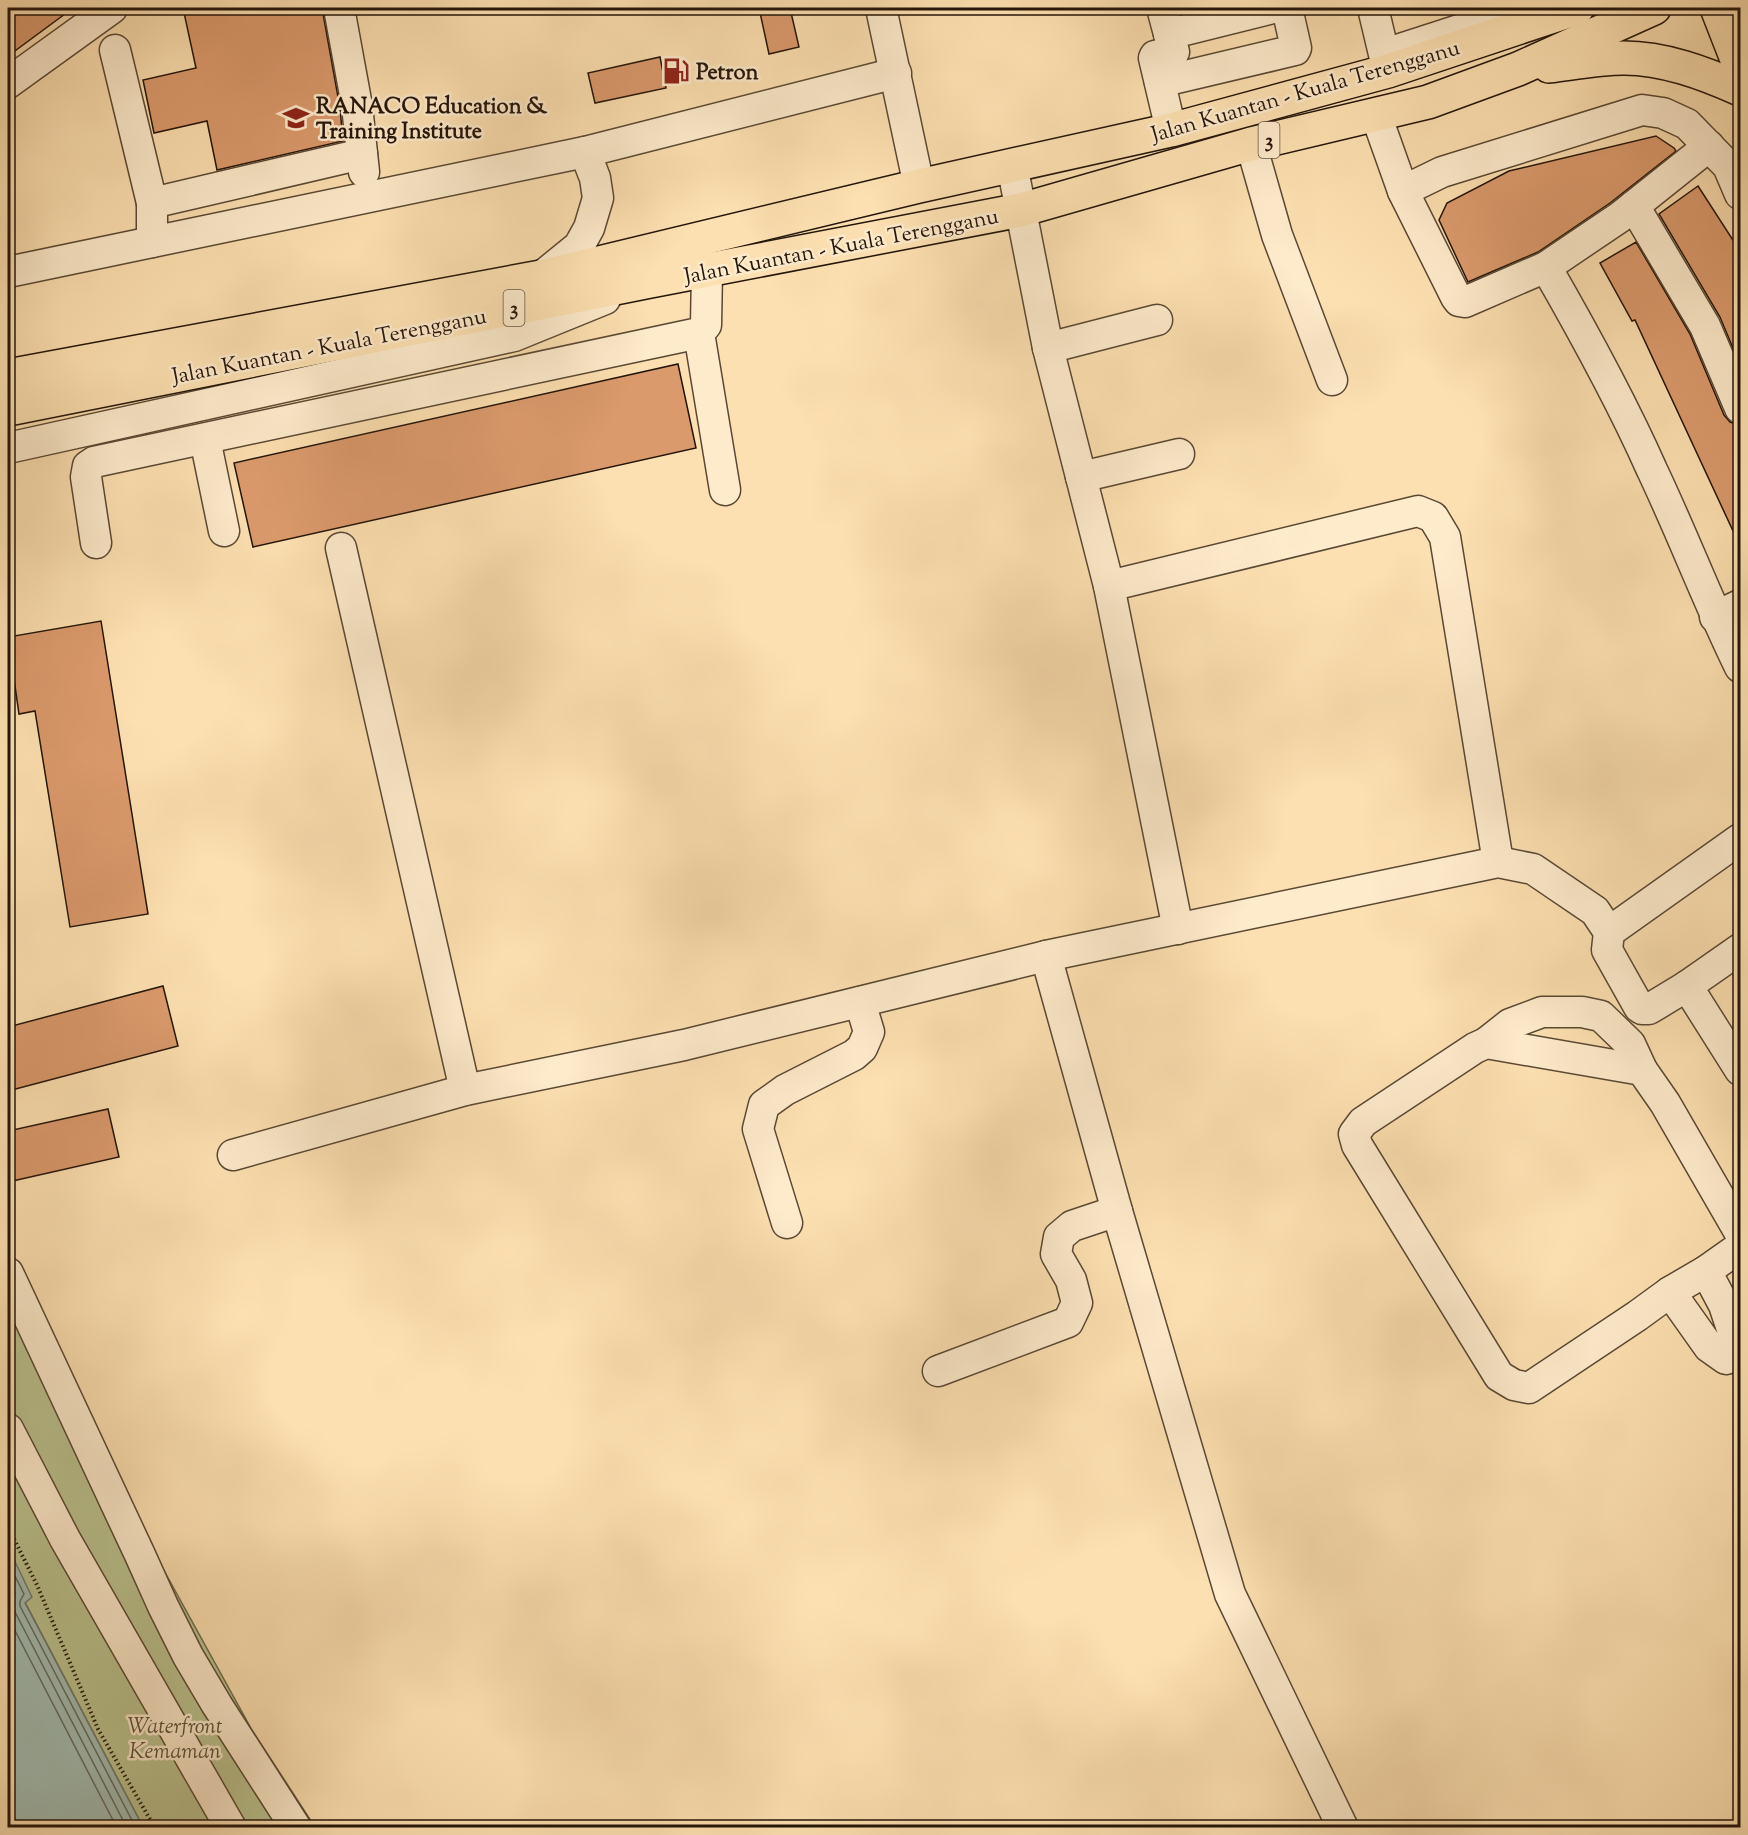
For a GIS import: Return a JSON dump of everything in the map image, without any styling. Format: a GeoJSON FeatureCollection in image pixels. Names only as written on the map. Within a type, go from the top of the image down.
{"type":"FeatureCollection","features":[{"type":"Feature","properties":{"kind":"main road","name":"Jalan Kuantan - Kuala Terengganu"},"geometry":{"type":"LineString","coordinates":[[8,376],[541,277],[919,186],[1171,130],[1386,62],[1574,8]]}},
{"type":"Feature","properties":{"kind":"main road","name":"Jalan Kuantan - Kuala Terengganu"},"geometry":{"type":"LineString","coordinates":[[8,409],[650,281],[1021,210],[1251,144],[1428,102],[1518,69],[1654,8]]}},
{"type":"Feature","properties":{"kind":"main road"},"geometry":{"type":"LineString","coordinates":[[1717,8],[1740,67]]}},
{"type":"Feature","properties":{"kind":"main road"},"geometry":{"type":"LineString","coordinates":[[1518,69],[1623,58],[1686,68],[1740,89]]}},
{"type":"Feature","properties":{"kind":"street"},"geometry":{"type":"LineString","coordinates":[[8,83],[111,8]]}},
{"type":"Feature","properties":{"kind":"street"},"geometry":{"type":"LineString","coordinates":[[339,8],[357,106],[368,196]]}},
{"type":"Feature","properties":{"kind":"street"},"geometry":{"type":"LineString","coordinates":[[881,8],[919,186]]}},
{"type":"Feature","properties":{"kind":"street"},"geometry":{"type":"LineString","coordinates":[[1171,130],[1154,57],[1174,52],[1166,21],[1273,8]]}},
{"type":"Feature","properties":{"kind":"street"},"geometry":{"type":"LineString","coordinates":[[1160,82],[1296,50],[1287,8]]}},
{"type":"Feature","properties":{"kind":"street"},"geometry":{"type":"LineString","coordinates":[[1372,8],[1386,62],[1527,8]]}},
{"type":"Feature","properties":{"kind":"street"},"geometry":{"type":"LineString","coordinates":[[115,50],[152,203],[152,242]]}},
{"type":"Feature","properties":{"kind":"street"},"geometry":{"type":"LineString","coordinates":[[8,272],[585,152],[896,73]]}},
{"type":"Feature","properties":{"kind":"street"},"geometry":{"type":"LineString","coordinates":[[1403,191],[1442,172],[1642,110],[1663,113],[1687,124],[1728,166],[1740,194]]}},
{"type":"Feature","properties":{"kind":"street"},"geometry":{"type":"LineString","coordinates":[[1376,115],[1403,191],[1459,301],[1465,302],[1546,267],[1634,206],[1709,146]]}},
{"type":"Feature","properties":{"kind":"street"},"geometry":{"type":"LineString","coordinates":[[1251,144],[1277,235],[1332,380]]}},
{"type":"Feature","properties":{"kind":"street"},"geometry":{"type":"LineString","coordinates":[[541,277],[579,246],[589,228],[598,198],[596,178],[585,152]]}},
{"type":"Feature","properties":{"kind":"street"},"geometry":{"type":"LineString","coordinates":[[152,203],[362,154]]}},
{"type":"Feature","properties":{"kind":"street"},"geometry":{"type":"LineString","coordinates":[[1012,165],[1048,348],[1109,586],[1178,929]]}},
{"type":"Feature","properties":{"kind":"street"},"geometry":{"type":"LineString","coordinates":[[1634,206],[1705,326],[1740,408]]}},
{"type":"Feature","properties":{"kind":"street"},"geometry":{"type":"LineString","coordinates":[[1546,267],[1585,335],[1728,611],[1740,667]]}},
{"type":"Feature","properties":{"kind":"street"},"geometry":{"type":"LineString","coordinates":[[96,543],[86,477],[88,466],[94,462],[699,333],[706,325],[707,271]]}},
{"type":"Feature","properties":{"kind":"street"},"geometry":{"type":"LineString","coordinates":[[8,448],[514,336],[650,281]]}},
{"type":"Feature","properties":{"kind":"street"},"geometry":{"type":"LineString","coordinates":[[1048,348],[1156,320]]}},
{"type":"Feature","properties":{"kind":"street"},"geometry":{"type":"LineString","coordinates":[[699,333],[725,490]]}},
{"type":"Feature","properties":{"kind":"street"},"geometry":{"type":"LineString","coordinates":[[205,439],[224,531]]}},
{"type":"Feature","properties":{"kind":"street"},"geometry":{"type":"LineString","coordinates":[[1081,477],[1179,454]]}},
{"type":"Feature","properties":{"kind":"street"},"geometry":{"type":"LineString","coordinates":[[1109,586],[1418,511],[1433,517],[1445,537],[1498,862]]}},
{"type":"Feature","properties":{"kind":"street"},"geometry":{"type":"LineString","coordinates":[[341,548],[465,1090]]}},
{"type":"Feature","properties":{"kind":"street"},"geometry":{"type":"LineString","coordinates":[[1609,932],[1740,839]]}},
{"type":"Feature","properties":{"kind":"street"},"geometry":{"type":"LineString","coordinates":[[233,1155],[465,1090],[684,1045],[1046,956],[1498,862],[1533,869],[1595,911],[1609,932],[1607,950],[1642,1009],[1649,1010],[1740,949]]}},
{"type":"Feature","properties":{"kind":"street"},"geometry":{"type":"LineString","coordinates":[[1046,956],[1117,1211],[1230,1594],[1343,1827]]}},
{"type":"Feature","properties":{"kind":"street"},"geometry":{"type":"LineString","coordinates":[[1687,986],[1737,1058]]}},
{"type":"Feature","properties":{"kind":"street"},"geometry":{"type":"LineString","coordinates":[[787,1223],[758,1129],[764,1105],[785,1090],[854,1055],[862,1048],[869,1032],[860,1002]]}},
{"type":"Feature","properties":{"kind":"street"},"geometry":{"type":"LineString","coordinates":[[1740,1233],[1665,1103],[1642,1070],[1630,1044],[1601,1016],[1582,1012],[1542,1012],[1510,1024],[1486,1043],[1364,1122],[1354,1134],[1358,1145],[1499,1376],[1514,1385],[1529,1388],[1740,1247]]}},
{"type":"Feature","properties":{"kind":"street"},"geometry":{"type":"LineString","coordinates":[[1486,1043],[1642,1070]]}},
{"type":"Feature","properties":{"kind":"street"},"geometry":{"type":"LineString","coordinates":[[938,1371],[1068,1322],[1077,1302],[1071,1280],[1056,1254],[1059,1237],[1072,1226],[1117,1211]]}},
{"type":"Feature","properties":{"kind":"street"},"geometry":{"type":"LineString","coordinates":[[1706,1271],[1724,1305],[1733,1332],[1733,1370]]}},
{"type":"Feature","properties":{"kind":"street"},"geometry":{"type":"LineString","coordinates":[[8,1273],[60,1388],[188,1656],[296,1827]]}},
{"type":"Feature","properties":{"kind":"street"},"geometry":{"type":"LineString","coordinates":[[1670,1292],[1708,1347],[1733,1370]]}},
{"type":"Feature","properties":{"kind":"street"},"geometry":{"type":"LineString","coordinates":[[8,1430],[64,1539],[231,1827]]}},
{"type":"Feature","properties":{"kind":"path"},"geometry":{"type":"LineString","coordinates":[[8,1527],[37,1585],[98,1729],[155,1827]]}},
{"type":"Feature","properties":{"kind":"green space","name":"Waterfront Kemaman"},"geometry":{"type":"Polygon","coordinates":[[[8,1288],[252,1730],[315,1827],[143,1827],[25,1602],[18,1571],[8,1547],[8,1288]]]}},
{"type":"Feature","properties":{"kind":"water"},"geometry":{"type":"Polygon","coordinates":[[[8,1547],[32,1597],[25,1603],[143,1827],[8,1827],[8,1547]]]}},
{"type":"Feature","properties":{"kind":"building"},"geometry":{"type":"Polygon","coordinates":[[[8,8],[73,8],[8,56],[8,8]]]}},
{"type":"Feature","properties":{"kind":"building"},"geometry":{"type":"Polygon","coordinates":[[[183,8],[322,8],[340,108],[343,141],[217,170],[207,121],[154,133],[143,80],[196,68],[183,8]]]}},
{"type":"Feature","properties":{"kind":"building"},"geometry":{"type":"Polygon","coordinates":[[[759,8],[790,8],[799,47],[769,54],[759,8]]]}},
{"type":"Feature","properties":{"kind":"building"},"geometry":{"type":"Polygon","coordinates":[[[660,57],[666,88],[595,103],[588,73],[660,57]]]}},
{"type":"Feature","properties":{"kind":"building"},"geometry":{"type":"Polygon","coordinates":[[[1656,136],[1676,151],[1610,203],[1538,252],[1468,282],[1439,220],[1447,203],[1509,171],[1656,136]]]}},
{"type":"Feature","properties":{"kind":"building"},"geometry":{"type":"Polygon","coordinates":[[[1698,186],[1740,251],[1740,365],[1720,317],[1659,214],[1698,186]]]}},
{"type":"Feature","properties":{"kind":"building"},"geometry":{"type":"Polygon","coordinates":[[[1636,242],[1690,334],[1724,415],[1730,422],[1740,425],[1740,546],[1635,320],[1632,321],[1600,263],[1636,242]]]}},
{"type":"Feature","properties":{"kind":"building"},"geometry":{"type":"Polygon","coordinates":[[[678,364],[696,448],[253,547],[234,463],[678,364]]]}},
{"type":"Feature","properties":{"kind":"building"},"geometry":{"type":"Polygon","coordinates":[[[101,621],[148,914],[70,927],[35,711],[19,714],[8,637],[101,621]]]}},
{"type":"Feature","properties":{"kind":"building"},"geometry":{"type":"Polygon","coordinates":[[[163,986],[178,1046],[8,1091],[8,1027],[163,986]]]}},
{"type":"Feature","properties":{"kind":"building"},"geometry":{"type":"Polygon","coordinates":[[[108,1109],[119,1157],[8,1182],[8,1131],[108,1109]]]}},
{"type":"Feature","properties":{"kind":"place","name":"Petron"},"geometry":{"type":"Point","coordinates":[676,71]}},
{"type":"Feature","properties":{"kind":"place","name":"RANACO Education & Training Institute"},"geometry":{"type":"Point","coordinates":[296,118]}}]}
